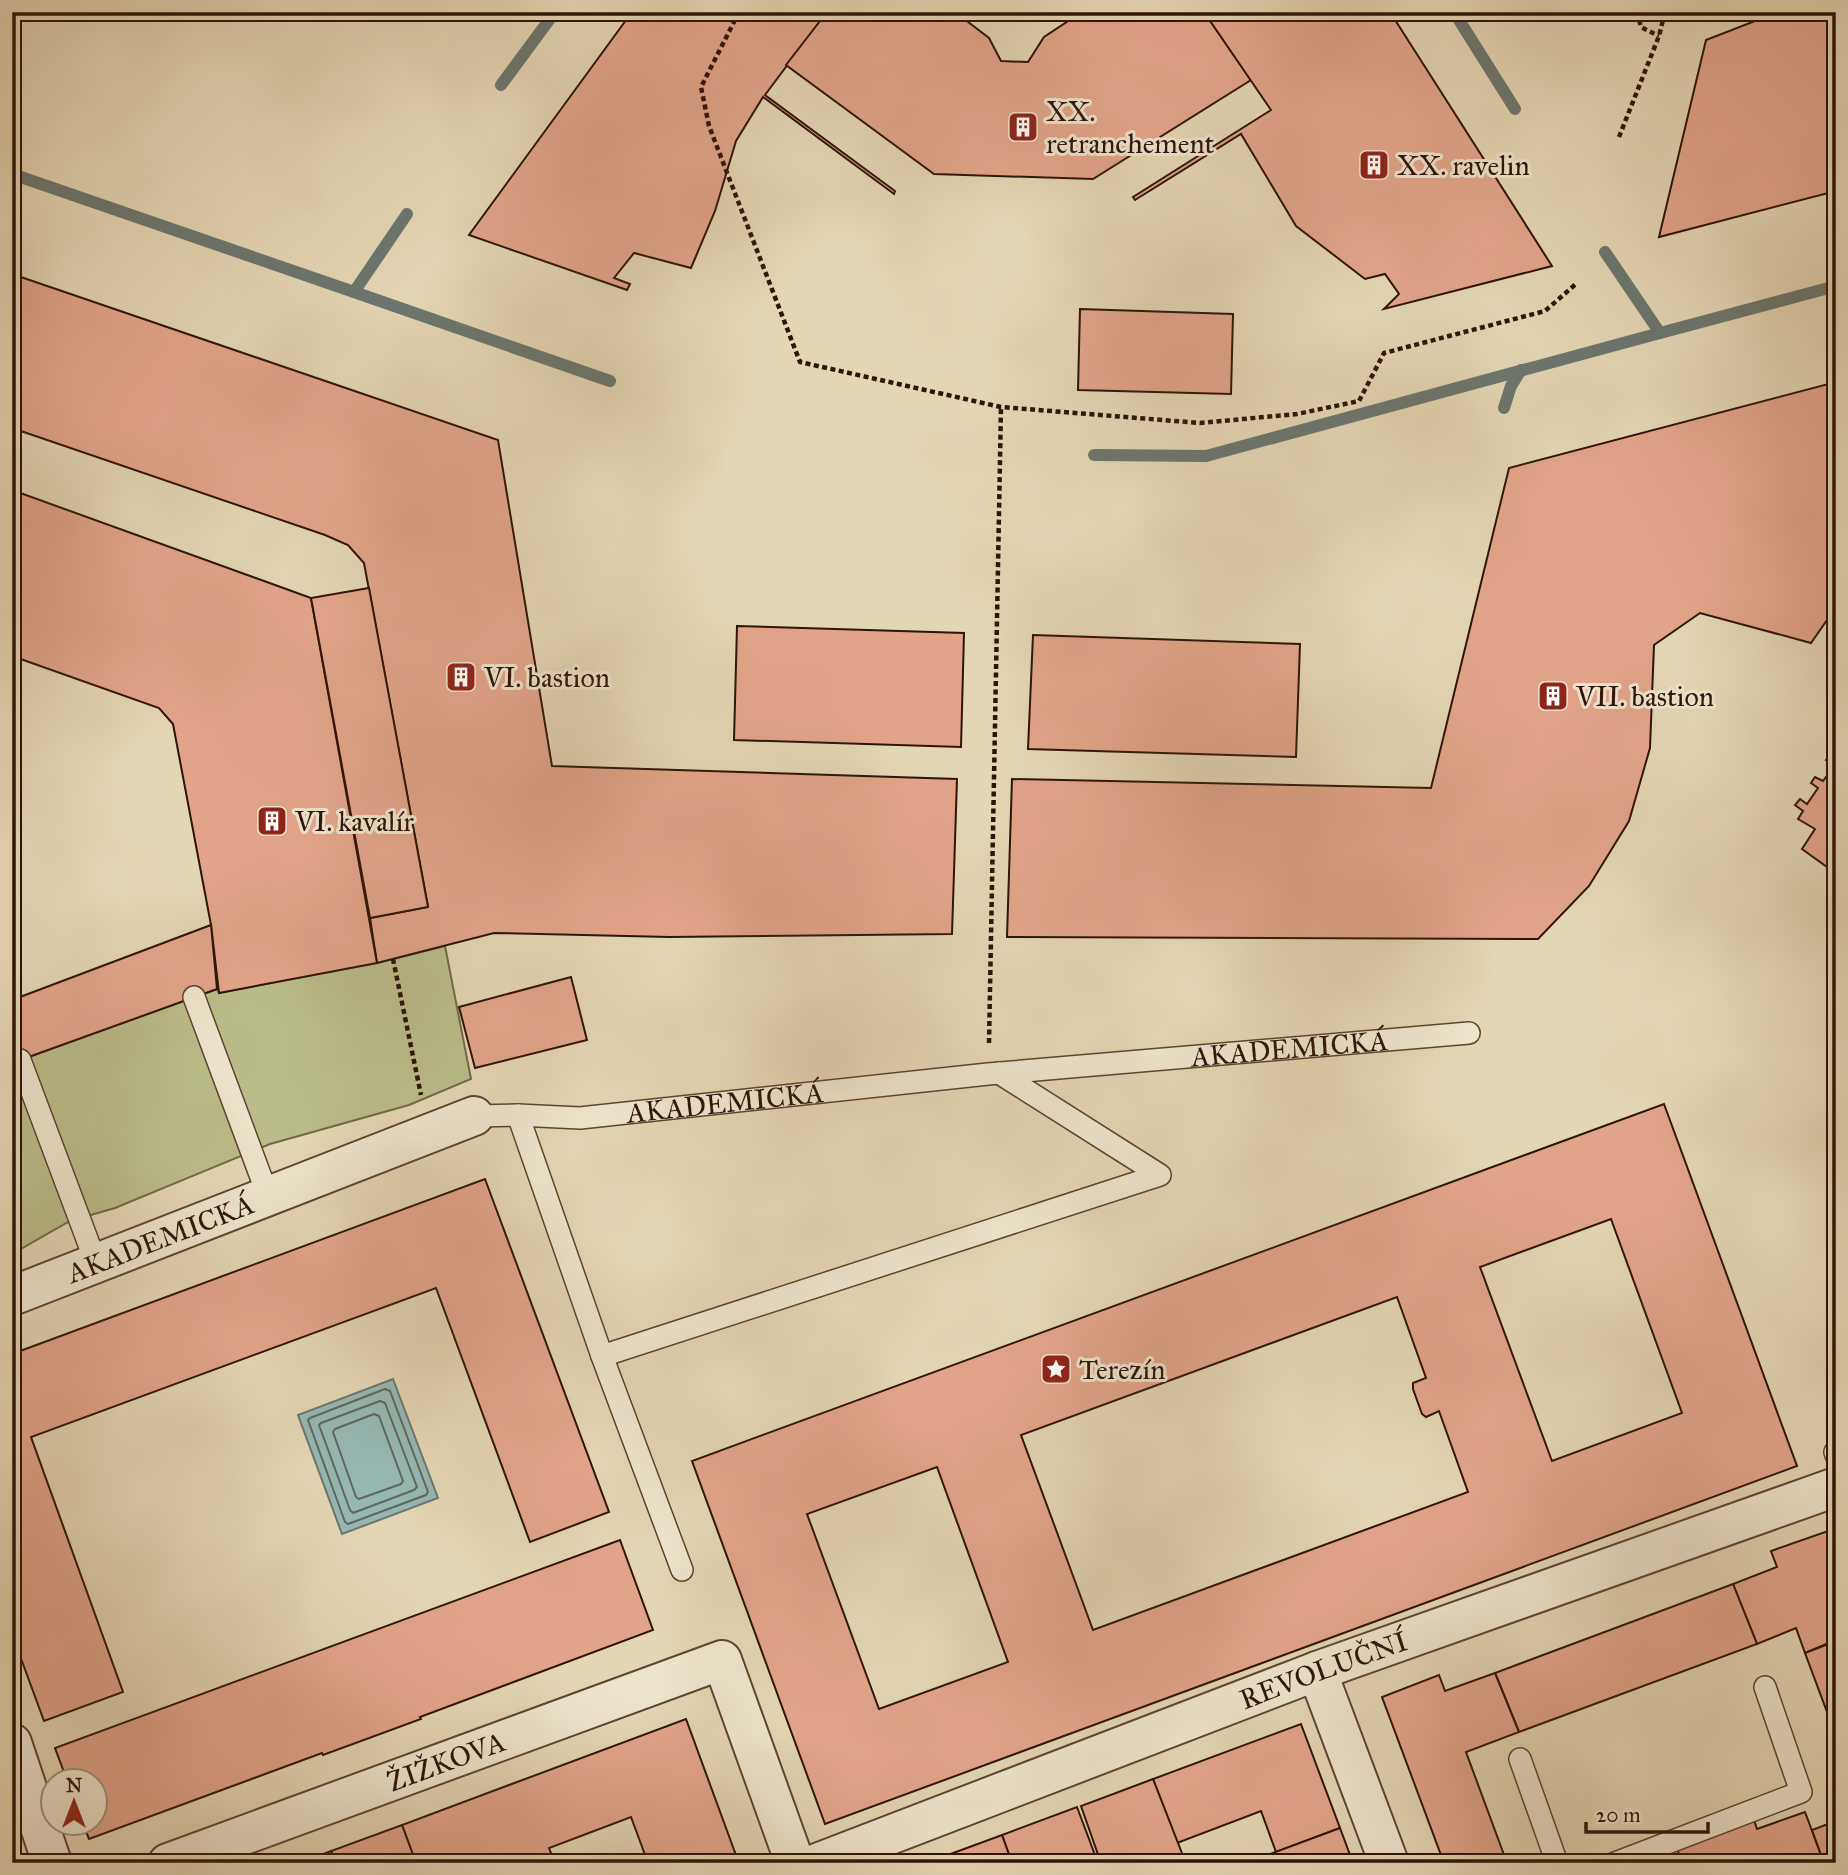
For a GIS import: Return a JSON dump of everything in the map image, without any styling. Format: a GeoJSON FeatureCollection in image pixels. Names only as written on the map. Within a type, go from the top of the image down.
{"type":"FeatureCollection","features":[{"type":"Feature","properties":{"kind":"street","name":"AKADEMICKÁ"},"geometry":{"type":"LineString","coordinates":[[12,1296],[474,1116]]}},
{"type":"Feature","properties":{"kind":"street","name":"REVOLUČNÍ"},"geometry":{"type":"LineString","coordinates":[[817,1863],[1317,1671],[1836,1487]]}},
{"type":"Feature","properties":{"kind":"street","name":"ŽIŽKOVA"},"geometry":{"type":"LineString","coordinates":[[168,1863],[722,1660],[795,1863]]}},
{"type":"Feature","properties":{"kind":"street"},"geometry":{"type":"LineString","coordinates":[[1317,1671],[1389,1863]]}},
{"type":"Feature","properties":{"kind":"street"},"geometry":{"type":"LineString","coordinates":[[12,1743],[52,1863]]}},
{"type":"Feature","properties":{"kind":"lane"},"geometry":{"type":"LineString","coordinates":[[194,997],[268,1196]]}},
{"type":"Feature","properties":{"kind":"lane","name":"AKADEMICKÁ"},"geometry":{"type":"LineString","coordinates":[[474,1116],[580,1118],[993,1073],[1469,1033]]}},
{"type":"Feature","properties":{"kind":"lane"},"geometry":{"type":"LineString","coordinates":[[20,1060],[96,1263]]}},
{"type":"Feature","properties":{"kind":"lane"},"geometry":{"type":"LineString","coordinates":[[602,1356],[1160,1175],[993,1073]]}},
{"type":"Feature","properties":{"kind":"lane"},"geometry":{"type":"LineString","coordinates":[[518,1115],[602,1356],[682,1570]]}},
{"type":"Feature","properties":{"kind":"lane"},"geometry":{"type":"LineString","coordinates":[[1615,1863],[1801,1792],[1765,1687]]}},
{"type":"Feature","properties":{"kind":"lane"},"geometry":{"type":"LineString","coordinates":[[1520,1759],[1557,1863]]}},
{"type":"Feature","properties":{"kind":"path"},"geometry":{"type":"LineString","coordinates":[[739,12],[701,87],[709,125],[800,362],[1001,407],[1200,423],[1297,414],[1359,401],[1384,353],[1545,311],[1577,283]]}},
{"type":"Feature","properties":{"kind":"path"},"geometry":{"type":"LineString","coordinates":[[1637,12],[1641,27],[1659,36]]}},
{"type":"Feature","properties":{"kind":"path"},"geometry":{"type":"LineString","coordinates":[[1619,137],[1659,36],[1665,12]]}},
{"type":"Feature","properties":{"kind":"path"},"geometry":{"type":"LineString","coordinates":[[993,1073],[1001,407]]}},
{"type":"Feature","properties":{"kind":"path"},"geometry":{"type":"LineString","coordinates":[[393,959],[429,1133]]}},
{"type":"Feature","properties":{"kind":"green space"},"geometry":{"type":"Polygon","coordinates":[[[445,946],[471,1079],[409,1105],[270,1144],[115,1208],[70,1221],[12,1254],[12,1063],[217,989],[219,993],[377,963],[445,946]]]}},
{"type":"Feature","properties":{"kind":"water"},"geometry":{"type":"Polygon","coordinates":[[[393,1379],[438,1498],[342,1534],[298,1415],[393,1379]]]}},
{"type":"Feature","properties":{"kind":"building"},"geometry":{"type":"Polygon","coordinates":[[[632,12],[827,12],[765,95],[895,191],[894,194],[763,97],[736,141],[715,211],[691,268],[634,253],[614,278],[630,284],[627,290],[469,235],[632,12]]]}},
{"type":"Feature","properties":{"kind":"building","name":"XX. retranchement"},"geometry":{"type":"Polygon","coordinates":[[[827,12],[955,12],[989,38],[1001,61],[1028,62],[1044,37],[1082,12],[1204,12],[1251,80],[1093,179],[934,174],[786,65],[827,12]]]}},
{"type":"Feature","properties":{"kind":"building","name":"XX. ravelin"},"geometry":{"type":"Polygon","coordinates":[[[1204,12],[1390,12],[1552,266],[1384,309],[1399,294],[1385,274],[1365,279],[1296,226],[1241,134],[1135,200],[1133,197],[1271,110],[1204,12]]]}},
{"type":"Feature","properties":{"kind":"building"},"geometry":{"type":"Polygon","coordinates":[[[1778,12],[1836,12],[1836,191],[1659,237],[1706,40],[1778,12]]]}},
{"type":"Feature","properties":{"kind":"building","name":"VI. bastion"},"geometry":{"type":"Polygon","coordinates":[[[12,274],[498,440],[552,766],[957,779],[952,934],[669,937],[494,933],[377,963],[370,918],[428,907],[364,563],[348,545],[325,535],[12,428],[12,274]]]}},
{"type":"Feature","properties":{"kind":"building"},"geometry":{"type":"Polygon","coordinates":[[[1080,309],[1233,314],[1231,394],[1078,390],[1080,309]]]}},
{"type":"Feature","properties":{"kind":"building","name":"VII. bastion"},"geometry":{"type":"Polygon","coordinates":[[[1836,382],[1836,607],[1811,643],[1700,613],[1654,645],[1650,748],[1629,821],[1589,886],[1538,939],[1007,937],[1012,779],[1431,788],[1509,468],[1836,382]]]}},
{"type":"Feature","properties":{"kind":"building","name":"VI. kavalír"},"geometry":{"type":"Polygon","coordinates":[[[12,490],[311,598],[377,963],[219,993],[211,925],[173,724],[159,708],[12,656],[12,490]]]}},
{"type":"Feature","properties":{"kind":"building"},"geometry":{"type":"Polygon","coordinates":[[[369,588],[428,907],[370,918],[311,598],[369,588]]]}},
{"type":"Feature","properties":{"kind":"building"},"geometry":{"type":"Polygon","coordinates":[[[737,626],[964,633],[961,747],[734,740],[737,626]]]}},
{"type":"Feature","properties":{"kind":"building"},"geometry":{"type":"Polygon","coordinates":[[[1033,635],[1300,644],[1296,757],[1028,749],[1033,635]]]}},
{"type":"Feature","properties":{"kind":"building"},"geometry":{"type":"Polygon","coordinates":[[[1831,753],[1836,757],[1834,872],[1802,849],[1815,829],[1798,819],[1803,811],[1795,805],[1800,799],[1807,804],[1818,788],[1811,783],[1815,777],[1823,781],[1834,766],[1826,760],[1831,753]]]}},
{"type":"Feature","properties":{"kind":"building"},"geometry":{"type":"Polygon","coordinates":[[[211,925],[217,989],[12,1063],[12,1000],[211,925]]]}},
{"type":"Feature","properties":{"kind":"building"},"geometry":{"type":"Polygon","coordinates":[[[571,977],[587,1040],[475,1068],[459,1007],[571,977]]]}},
{"type":"Feature","properties":{"kind":"building"},"geometry":{"type":"Polygon","coordinates":[[[1664,1104],[1797,1466],[825,1824],[692,1461],[1664,1104]],[[1611,1219],[1480,1267],[1552,1461],[1682,1413],[1611,1219]],[[1397,1297],[1021,1435],[1093,1630],[1468,1492],[1439,1411],[1426,1417],[1422,1414],[1413,1383],[1426,1378],[1397,1297]],[[937,1467],[807,1514],[879,1709],[1008,1662],[937,1467]]]}},
{"type":"Feature","properties":{"kind":"building"},"geometry":{"type":"Polygon","coordinates":[[[485,1179],[609,1512],[530,1542],[436,1288],[31,1437],[123,1692],[44,1721],[12,1634],[12,1354],[485,1179]]]}},
{"type":"Feature","properties":{"kind":"building"},"geometry":{"type":"Polygon","coordinates":[[[1828,1531],[1836,1553],[1836,1640],[1805,1653],[1796,1628],[1757,1644],[1733,1584],[1777,1567],[1771,1551],[1828,1531]]]}},
{"type":"Feature","properties":{"kind":"building"},"geometry":{"type":"Polygon","coordinates":[[[620,1540],[653,1630],[420,1717],[421,1719],[108,1832],[108,1766],[62,1766],[55,1748],[620,1540]]]}},
{"type":"Feature","properties":{"kind":"building"},"geometry":{"type":"Polygon","coordinates":[[[1733,1584],[1757,1644],[1519,1732],[1495,1673],[1733,1584]]]}},
{"type":"Feature","properties":{"kind":"building"},"geometry":{"type":"Polygon","coordinates":[[[1836,1641],[1836,1736],[1805,1653],[1836,1641]]]}},
{"type":"Feature","properties":{"kind":"building"},"geometry":{"type":"Polygon","coordinates":[[[1495,1673],[1519,1732],[1466,1752],[1507,1863],[1444,1863],[1382,1697],[1439,1675],[1445,1691],[1495,1673]]]}},
{"type":"Feature","properties":{"kind":"building"},"geometry":{"type":"Polygon","coordinates":[[[686,1719],[737,1858],[724,1863],[648,1863],[631,1817],[549,1848],[555,1863],[416,1863],[402,1825],[686,1719]]]}},
{"type":"Feature","properties":{"kind":"building"},"geometry":{"type":"Polygon","coordinates":[[[1301,1724],[1340,1828],[1276,1852],[1261,1811],[1177,1843],[1153,1779],[1301,1724]]]}},
{"type":"Feature","properties":{"kind":"building"},"geometry":{"type":"Polygon","coordinates":[[[1153,1779],[1185,1861],[1101,1863],[1081,1806],[1153,1779]]]}},
{"type":"Feature","properties":{"kind":"building"},"geometry":{"type":"Polygon","coordinates":[[[1077,1807],[1098,1863],[1012,1863],[1002,1835],[1077,1807]]]}},
{"type":"Feature","properties":{"kind":"building"},"geometry":{"type":"Polygon","coordinates":[[[1805,1812],[1824,1863],[1667,1863],[1680,1858],[1677,1848],[1754,1820],[1757,1829],[1805,1812]]]}},
{"type":"Feature","properties":{"kind":"building"},"geometry":{"type":"Polygon","coordinates":[[[1836,1821],[1836,1863],[1824,1863],[1812,1830],[1836,1821]]]}},
{"type":"Feature","properties":{"kind":"building"},"geometry":{"type":"Polygon","coordinates":[[[402,1825],[416,1863],[335,1863],[331,1851],[402,1825]]]}},
{"type":"Feature","properties":{"kind":"building"},"geometry":{"type":"Polygon","coordinates":[[[1340,1828],[1353,1863],[1274,1863],[1270,1854],[1340,1828]]]}},
{"type":"Feature","properties":{"kind":"building"},"geometry":{"type":"Polygon","coordinates":[[[1002,1835],[1012,1863],[926,1863],[1002,1835]]]}},
{"type":"Feature","properties":{"kind":"building"},"geometry":{"type":"Polygon","coordinates":[[[331,1851],[335,1863],[299,1863],[331,1851]]]}},
{"type":"Feature","properties":{"kind":"waterway"},"geometry":{"type":"LineString","coordinates":[[501,85],[555,12]]}},
{"type":"Feature","properties":{"kind":"waterway"},"geometry":{"type":"LineString","coordinates":[[1454,12],[1515,109]]}},
{"type":"Feature","properties":{"kind":"waterway"},"geometry":{"type":"LineString","coordinates":[[12,174],[354,292],[407,214]]}},
{"type":"Feature","properties":{"kind":"waterway"},"geometry":{"type":"LineString","coordinates":[[1605,252],[1660,333],[1836,286]]}},
{"type":"Feature","properties":{"kind":"waterway"},"geometry":{"type":"LineString","coordinates":[[354,292],[610,381]]}},
{"type":"Feature","properties":{"kind":"waterway"},"geometry":{"type":"LineString","coordinates":[[1094,455],[1206,456],[1660,333]]}},
{"type":"Feature","properties":{"kind":"waterway"},"geometry":{"type":"LineString","coordinates":[[1504,408],[1511,386],[1521,370]]}},
{"type":"Feature","properties":{"kind":"place","name":"XX. retranchement"},"geometry":{"type":"Point","coordinates":[1023,127]}},
{"type":"Feature","properties":{"kind":"place","name":"XX. ravelin"},"geometry":{"type":"Point","coordinates":[1374,165]}},
{"type":"Feature","properties":{"kind":"place","name":"VI. bastion"},"geometry":{"type":"Point","coordinates":[461,677]}},
{"type":"Feature","properties":{"kind":"place","name":"VII. bastion"},"geometry":{"type":"Point","coordinates":[1553,696]}},
{"type":"Feature","properties":{"kind":"place","name":"VI. kavalír"},"geometry":{"type":"Point","coordinates":[272,821]}},
{"type":"Feature","properties":{"kind":"place","name":"Terezín"},"geometry":{"type":"Point","coordinates":[1056,1369]}}]}
